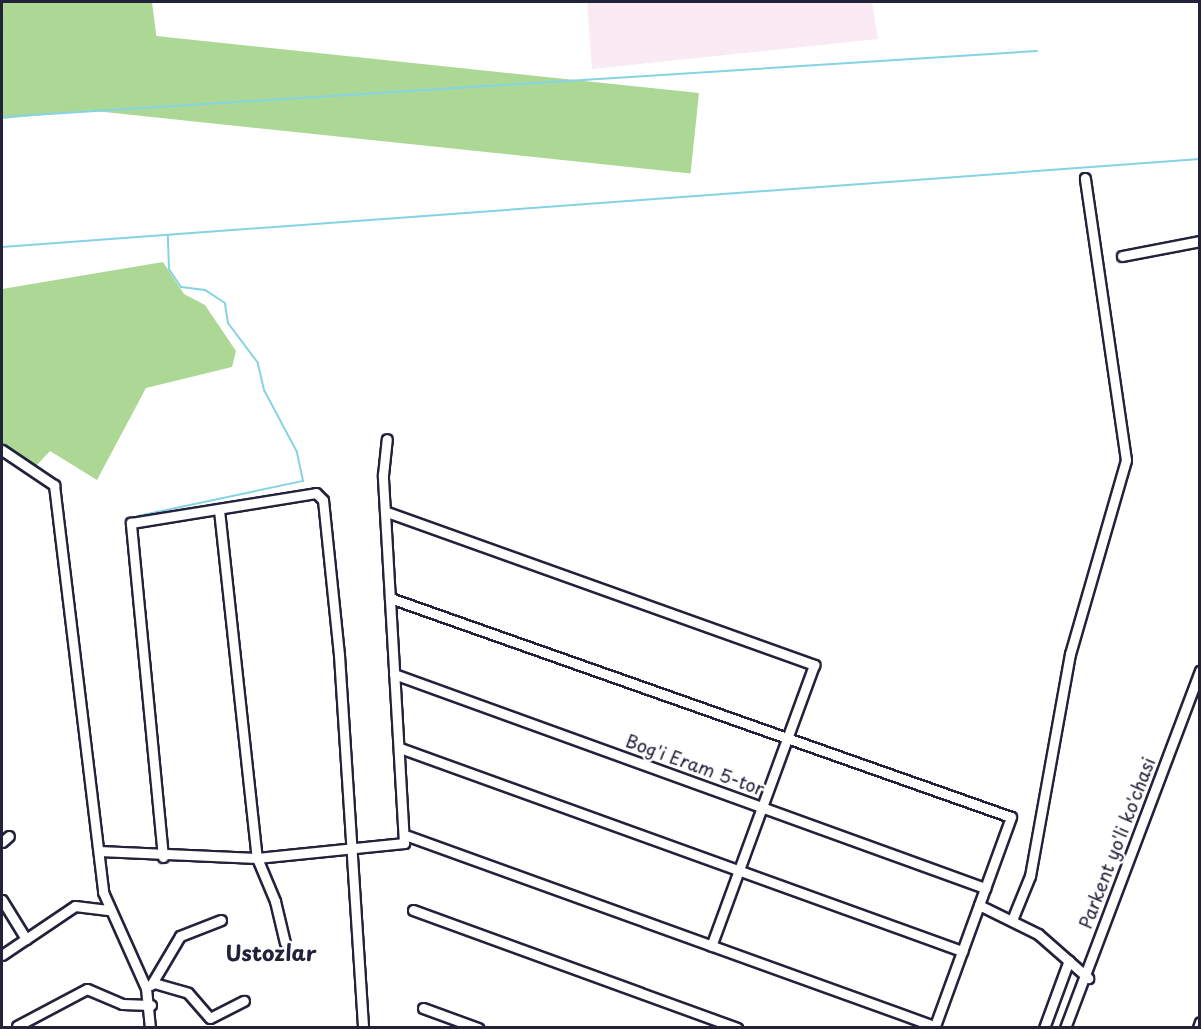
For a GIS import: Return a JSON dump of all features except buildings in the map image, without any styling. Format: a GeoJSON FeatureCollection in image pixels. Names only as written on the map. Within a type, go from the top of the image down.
{"type":"FeatureCollection","features":[{"type":"Feature","properties":{"kind":"street"},"geometry":{"type":"LineString","coordinates":[[1012,920],[1028,886],[1070,654],[1126,460],[1085,178]]}},
{"type":"Feature","properties":{"kind":"street"},"geometry":{"type":"LineString","coordinates":[[1122,256],[1200,241]]}},
{"type":"Feature","properties":{"kind":"street"},"geometry":{"type":"LineString","coordinates":[[99,851],[163,857],[257,858],[404,843],[408,836],[394,674],[387,512],[387,439]]}},
{"type":"Feature","properties":{"kind":"street"},"geometry":{"type":"LineString","coordinates":[[2,450],[38,470],[54,485],[108,910],[150,986],[150,1028]]}},
{"type":"Feature","properties":{"kind":"street"},"geometry":{"type":"LineString","coordinates":[[163,857],[131,523],[219,510],[310,491],[323,500],[352,847],[363,1028]]}},
{"type":"Feature","properties":{"kind":"street"},"geometry":{"type":"LineString","coordinates":[[219,510],[257,858],[275,901],[285,943]]}},
{"type":"Feature","properties":{"kind":"street"},"geometry":{"type":"LineString","coordinates":[[387,512],[814,665],[711,946]]}},
{"type":"Feature","properties":{"kind":"street"},"geometry":{"type":"LineString","coordinates":[[390,597],[788,736],[1011,817],[934,1027],[408,836]]}},
{"type":"Feature","properties":{"kind":"street","name":"Parkent yo'li ko'chasi"},"geometry":{"type":"LineString","coordinates":[[1070,1028],[1087,976],[1200,671]]}},
{"type":"Feature","properties":{"kind":"street","name":"Bog'i Eram 5-tor"},"geometry":{"type":"LineString","coordinates":[[394,674],[985,888]]}},
{"type":"Feature","properties":{"kind":"street","name":"Parkent yo'li ko'chasi"},"geometry":{"type":"LineString","coordinates":[[1065,1028],[1200,684]]}},
{"type":"Feature","properties":{"kind":"street"},"geometry":{"type":"LineString","coordinates":[[400,748],[962,951]]}},
{"type":"Feature","properties":{"kind":"street"},"geometry":{"type":"LineString","coordinates":[[2,900],[26,939]]}},
{"type":"Feature","properties":{"kind":"street"},"geometry":{"type":"LineString","coordinates":[[979,905],[1012,920],[1070,960],[1087,976]]}},
{"type":"Feature","properties":{"kind":"street"},"geometry":{"type":"LineString","coordinates":[[2,955],[75,906],[108,910]]}},
{"type":"Feature","properties":{"kind":"street"},"geometry":{"type":"LineString","coordinates":[[413,910],[737,1028]]}},
{"type":"Feature","properties":{"kind":"street"},"geometry":{"type":"LineString","coordinates":[[150,986],[180,936],[221,920]]}},
{"type":"Feature","properties":{"kind":"street"},"geometry":{"type":"LineString","coordinates":[[1044,1028],[1070,960]]}},
{"type":"Feature","properties":{"kind":"street"},"geometry":{"type":"LineString","coordinates":[[150,986],[188,993],[210,1018],[244,1001]]}},
{"type":"Feature","properties":{"kind":"street"},"geometry":{"type":"LineString","coordinates":[[17,1026],[87,989],[122,1004],[151,1005]]}},
{"type":"Feature","properties":{"kind":"street"},"geometry":{"type":"LineString","coordinates":[[423,1008],[478,1028]]}},
{"type":"Feature","properties":{"kind":"street"},"geometry":{"type":"LineString","coordinates":[[1198,1028],[1200,1022]]}},
{"type":"Feature","properties":{"kind":"shaded area"},"geometry":{"type":"Polygon","coordinates":[[[587,2],[872,2],[878,39],[592,69],[587,2]]]}},
{"type":"Feature","properties":{"kind":"green space"},"geometry":{"type":"Polygon","coordinates":[[[2,2],[152,2],[165,103],[2,119],[2,2]]]}},
{"type":"Feature","properties":{"kind":"green space"},"geometry":{"type":"Polygon","coordinates":[[[4,20],[699,93],[691,174],[2,101],[4,20]]]}},
{"type":"Feature","properties":{"kind":"green space"},"geometry":{"type":"Polygon","coordinates":[[[163,262],[184,294],[205,305],[236,351],[232,367],[146,388],[97,480],[50,451],[36,466],[2,445],[2,289],[163,262]]]}},
{"type":"Feature","properties":{"kind":"waterway"},"geometry":{"type":"LineString","coordinates":[[2,117],[1037,51]]}},
{"type":"Feature","properties":{"kind":"waterway"},"geometry":{"type":"LineString","coordinates":[[2,247],[1200,159]]}},
{"type":"Feature","properties":{"kind":"waterway"},"geometry":{"type":"LineString","coordinates":[[138,516],[303,481],[297,452],[264,390],[258,363],[228,323],[225,303],[205,290],[181,287],[169,269],[168,235]]}},
{"type":"Feature","properties":{"kind":"district","name":"Ustozlar"},"geometry":{"type":"Point","coordinates":[271,952]}}]}
